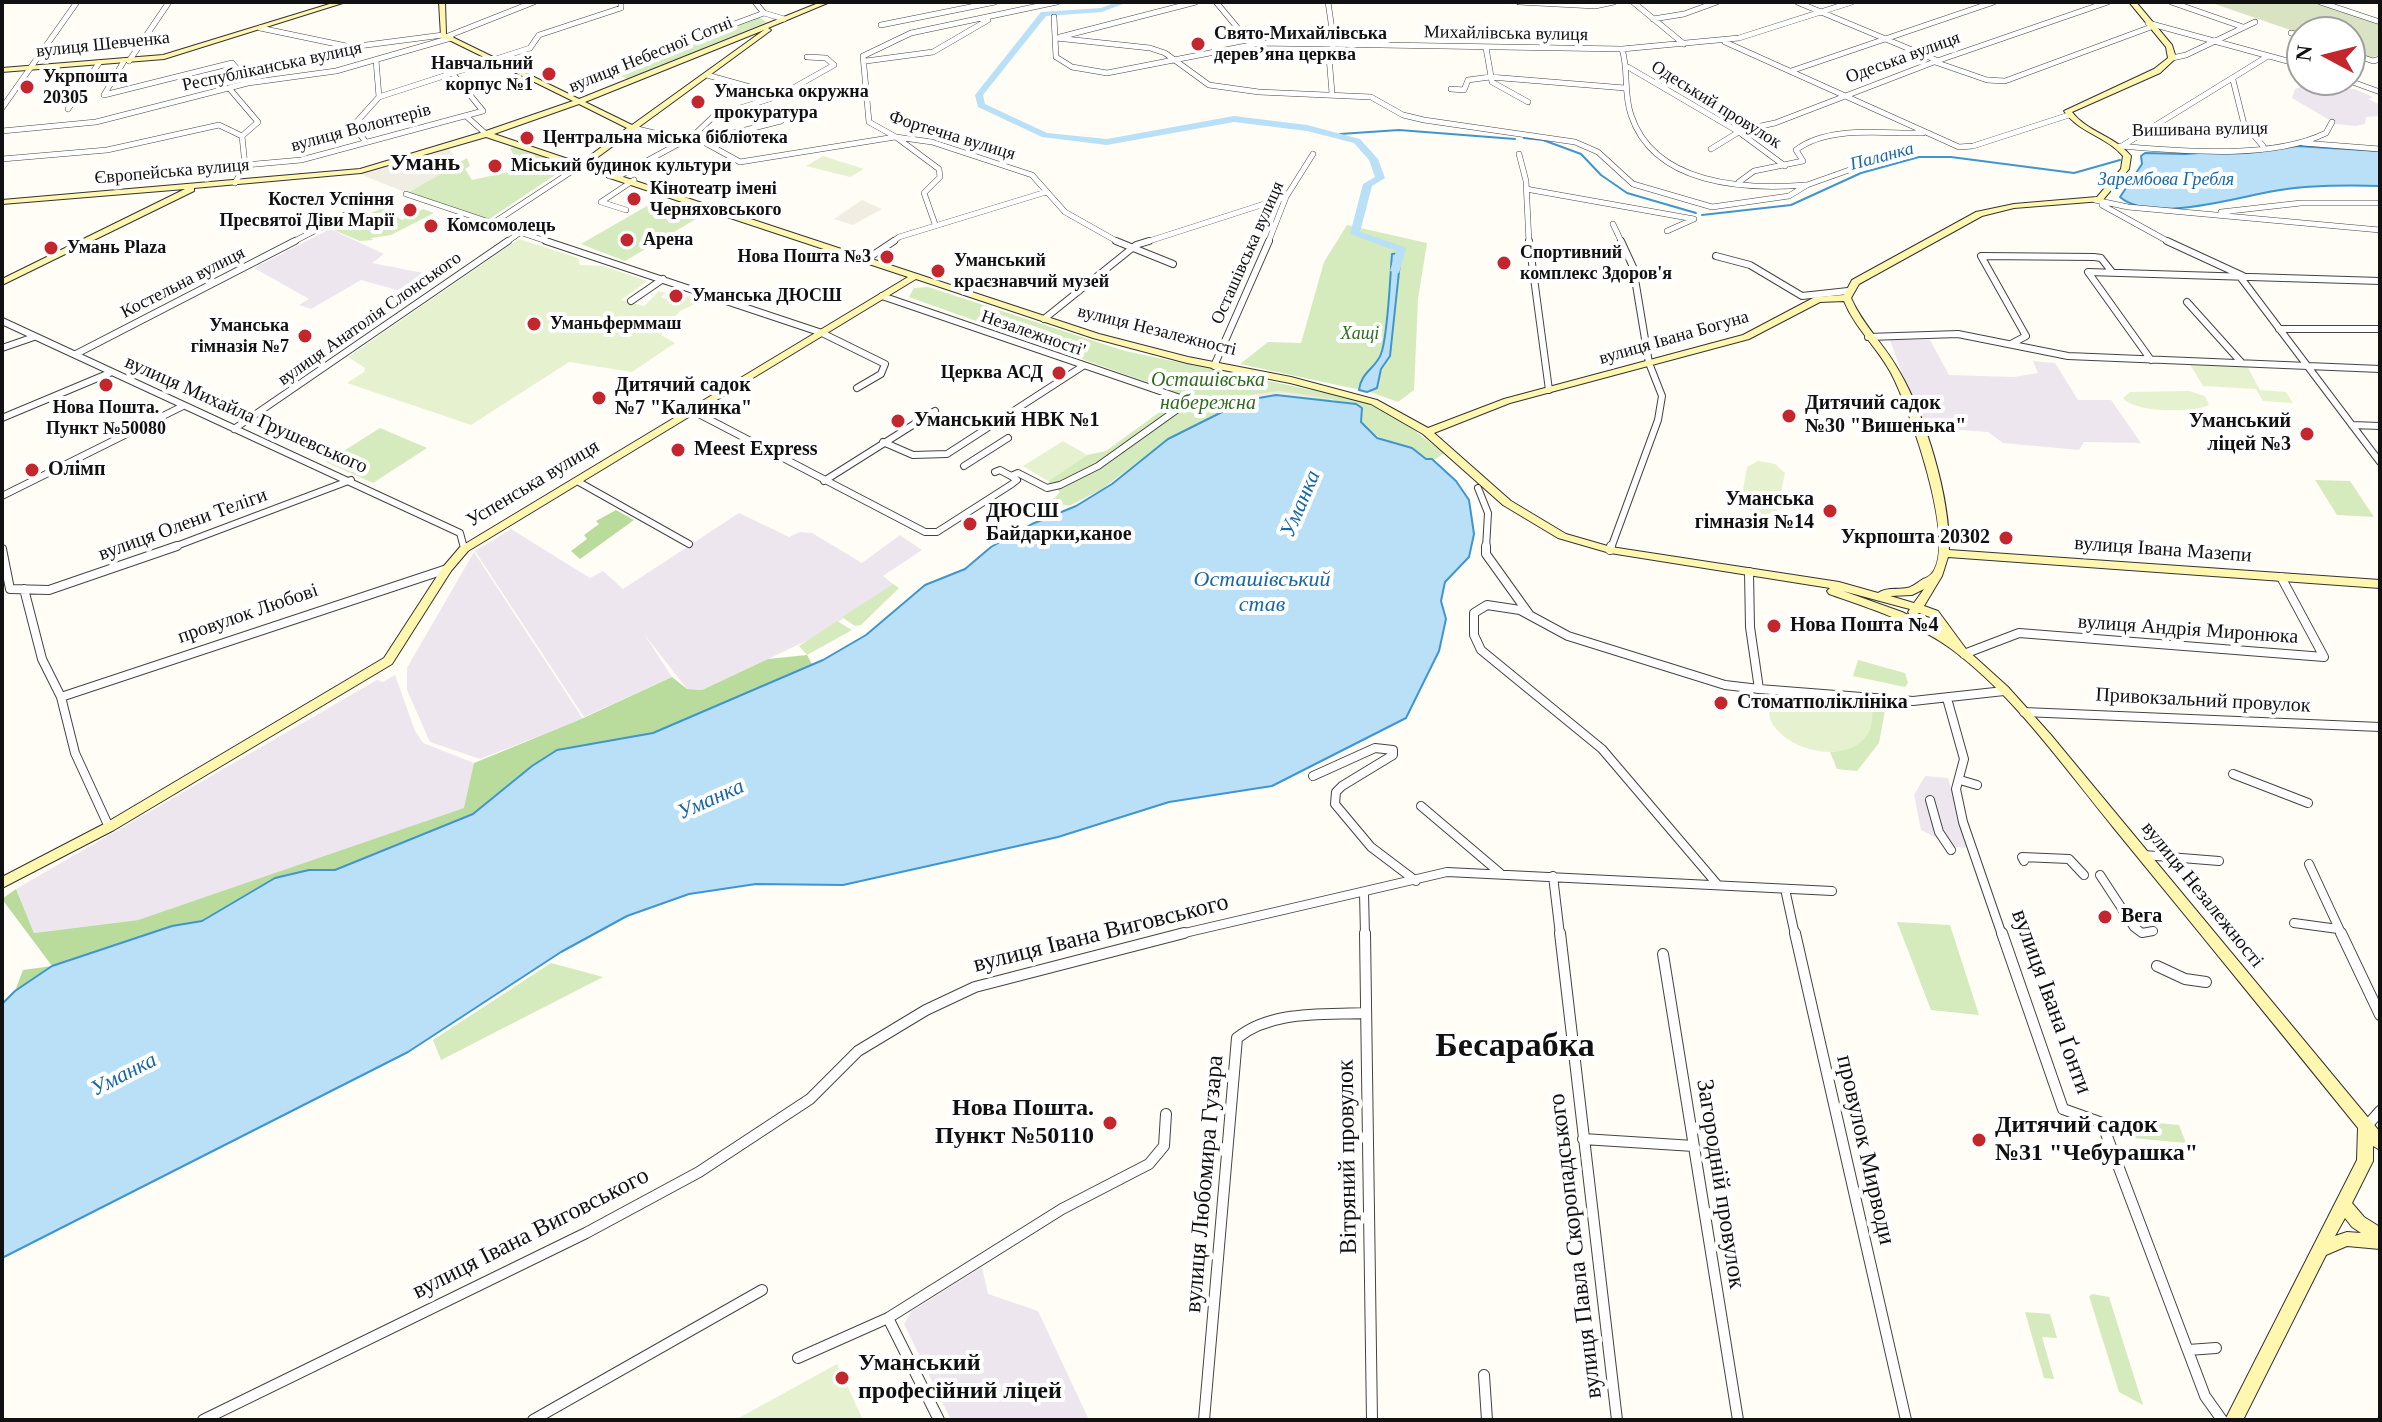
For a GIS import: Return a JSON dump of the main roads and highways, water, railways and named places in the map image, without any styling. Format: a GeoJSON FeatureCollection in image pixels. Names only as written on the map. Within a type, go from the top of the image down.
{"type":"FeatureCollection","features":[{"type":"Feature","properties":{"kind":"main road"},"geometry":{"type":"LineString","coordinates":[[442,2],[447,36],[633,128]]}},
{"type":"Feature","properties":{"kind":"main road","name":"вулиця Небесної Сотні"},"geometry":{"type":"LineString","coordinates":[[344,174],[486,134],[578,102],[827,2]]}},
{"type":"Feature","properties":{"kind":"main road","name":"Вишивана вулиця"},"geometry":{"type":"LineString","coordinates":[[2095,200],[2102,196],[2128,164],[2127,156],[2120,146],[2069,115],[2071,108],[2157,71],[2172,58],[2169,47],[2132,2]]}},
{"type":"Feature","properties":{"kind":"main road","name":"вулиця Шевченка"},"geometry":{"type":"LineString","coordinates":[[2,70],[164,57],[338,3]]}},
{"type":"Feature","properties":{"kind":"main road"},"geometry":{"type":"LineString","coordinates":[[583,164],[784,19]]}},
{"type":"Feature","properties":{"kind":"main road"},"geometry":{"type":"LineString","coordinates":[[755,31],[766,32]]}},
{"type":"Feature","properties":{"kind":"main road","name":"вулиця Незалежності"},"geometry":{"type":"LineString","coordinates":[[486,134],[634,180],[1044,319],[1214,366],[1352,394],[1393,411],[1427,432],[1530,519],[1562,536],[1610,550],[1751,581],[1808,581],[1918,610],[1937,619],[1964,654]]}},
{"type":"Feature","properties":{"kind":"main road","name":"Європейська вулиця"},"geometry":{"type":"LineString","coordinates":[[2,202],[344,174]]}},
{"type":"Feature","properties":{"kind":"main road"},"geometry":{"type":"LineString","coordinates":[[2,282],[197,186]]}},
{"type":"Feature","properties":{"kind":"main road","name":"вулиця Івана Богуна"},"geometry":{"type":"LineString","coordinates":[[1427,432],[1507,401],[1746,337],[1818,299],[1848,294],[1855,282],[1979,214],[2014,206],[2095,200]]}},
{"type":"Feature","properties":{"kind":"main road","name":"Успенська вулиця"},"geometry":{"type":"LineString","coordinates":[[3,880],[109,827],[388,661],[447,569],[464,549],[915,276]]}},
{"type":"Feature","properties":{"kind":"main road"},"geometry":{"type":"LineString","coordinates":[[1848,294],[1868,337],[1894,369],[1940,502],[1944,553],[1936,577],[1913,619],[1920,624],[1935,625],[1936,577]]}},
{"type":"Feature","properties":{"kind":"main road","name":"вулиця Івана Мазепи"},"geometry":{"type":"LineString","coordinates":[[1944,553],[2380,584]]}},
{"type":"Feature","properties":{"kind":"main road"},"geometry":{"type":"LineString","coordinates":[[1860,597],[1903,593],[1936,577]]}},
{"type":"Feature","properties":{"kind":"main road","name":"вулиця Незалежності"},"geometry":{"type":"LineString","coordinates":[[1860,597],[1920,624],[1964,654],[2004,691],[2144,855],[2380,1143]]}},
{"type":"Feature","properties":{"kind":"main road","name":"вулиця Незалежності"},"geometry":{"type":"LineString","coordinates":[[1860,597],[1964,654]]}},
{"type":"Feature","properties":{"kind":"main road"},"geometry":{"type":"LineString","coordinates":[[2234,1420],[2344,1205],[2372,1162],[2366,1128]]}},
{"type":"Feature","properties":{"kind":"main road"},"geometry":{"type":"LineString","coordinates":[[2344,1205],[2358,1222],[2380,1239]]}},
{"type":"Feature","properties":{"kind":"main road"},"geometry":{"type":"LineString","coordinates":[[2320,1250],[2347,1239],[2380,1239]]}},
{"type":"Feature","properties":{"kind":"water","name":"Зарембова Гребля"},"geometry":{"type":"Polygon","coordinates":[[[2296,146],[2380,151],[2380,186],[2300,188],[2173,209],[2134,205],[2120,197],[2142,164],[2141,156],[2145,153],[2185,154],[2296,146]]]}},
{"type":"Feature","properties":{"kind":"water"},"geometry":{"type":"Polygon","coordinates":[[[1401,253],[1390,356],[1381,369],[1377,388],[1367,392],[1359,390],[1381,354],[1392,254],[1401,253]]]}},
{"type":"Feature","properties":{"kind":"water","name":"Осташівський став"},"geometry":{"type":"Polygon","coordinates":[[[1276,395],[1356,404],[1362,408],[1361,422],[1377,438],[1412,448],[1426,459],[1432,459],[1456,481],[1469,500],[1474,534],[1469,557],[1445,582],[1441,601],[1446,619],[1439,651],[1406,718],[1272,786],[1169,802],[1058,837],[843,885],[756,884],[689,894],[627,916],[561,952],[408,1052],[2,1258],[2,1004],[15,991],[52,966],[172,926],[202,921],[275,878],[309,870],[335,870],[473,814],[532,766],[557,750],[653,733],[823,660],[866,635],[925,585],[965,569],[991,547],[1032,524],[1076,506],[1112,484],[1168,439],[1230,408],[1245,407],[1253,399],[1276,395]]]}},
{"type":"Feature","properties":{"kind":"waterway","name":"Уманка"},"geometry":{"type":"LineString","coordinates":[[1124,2],[1102,10],[1044,14],[979,95],[981,105],[1045,135],[1107,142],[1234,119],[1307,128],[1357,141],[1373,159],[1380,178],[1368,184],[1355,234],[1401,249],[1395,271]]}},
{"type":"Feature","properties":{"kind":"waterway","name":"Паланка"},"geometry":{"type":"LineString","coordinates":[[1340,134],[1399,130],[1515,139]]}},
{"type":"Feature","properties":{"kind":"waterway","name":"Паланка"},"geometry":{"type":"LineString","coordinates":[[1524,138],[1543,140],[1581,154],[1601,175],[1627,193],[1696,213]]}},
{"type":"Feature","properties":{"kind":"waterway","name":"Паланка"},"geometry":{"type":"LineString","coordinates":[[1702,215],[1791,205],[1861,173],[1919,157],[1951,157],[2074,173],[2120,160]]}},
{"type":"Feature","properties":{"kind":"place","name":"Свято-Михайлівська деревʼяна церква"},"geometry":{"type":"Point","coordinates":[1198,44]}},
{"type":"Feature","properties":{"kind":"place","name":"Навчальний корпус №1"},"geometry":{"type":"Point","coordinates":[549,74]}},
{"type":"Feature","properties":{"kind":"place","name":"Укрпошта 20305"},"geometry":{"type":"Point","coordinates":[27,87]}},
{"type":"Feature","properties":{"kind":"place","name":"Уманська окружна прокуратура"},"geometry":{"type":"Point","coordinates":[698,102]}},
{"type":"Feature","properties":{"kind":"place","name":"Центральна міська бібліотека"},"geometry":{"type":"Point","coordinates":[527,138]}},
{"type":"Feature","properties":{"kind":"place","name":"Міський будинок культури"},"geometry":{"type":"Point","coordinates":[495,166]}},
{"type":"Feature","properties":{"kind":"place","name":"Кінотеатр імені Черняховського"},"geometry":{"type":"Point","coordinates":[634,199]}},
{"type":"Feature","properties":{"kind":"place","name":"Костел Успіння Пресвятої Діви Марії"},"geometry":{"type":"Point","coordinates":[410,210]}},
{"type":"Feature","properties":{"kind":"place","name":"Комсомолець"},"geometry":{"type":"Point","coordinates":[431,226]}},
{"type":"Feature","properties":{"kind":"place","name":"Арена"},"geometry":{"type":"Point","coordinates":[627,240]}},
{"type":"Feature","properties":{"kind":"place","name":"Умань Plaza"},"geometry":{"type":"Point","coordinates":[51,248]}},
{"type":"Feature","properties":{"kind":"place","name":"Нова Пошта №3"},"geometry":{"type":"Point","coordinates":[887,257]}},
{"type":"Feature","properties":{"kind":"place","name":"Спортивний комплекс Здоров'я"},"geometry":{"type":"Point","coordinates":[1504,263]}},
{"type":"Feature","properties":{"kind":"place","name":"Уманський краєзнавчий музей"},"geometry":{"type":"Point","coordinates":[938,271]}},
{"type":"Feature","properties":{"kind":"place","name":"Уманська ДЮСШ"},"geometry":{"type":"Point","coordinates":[676,296]}},
{"type":"Feature","properties":{"kind":"place","name":"Уманьферммаш"},"geometry":{"type":"Point","coordinates":[534,324]}},
{"type":"Feature","properties":{"kind":"place","name":"Уманська гімназія №7"},"geometry":{"type":"Point","coordinates":[305,336]}},
{"type":"Feature","properties":{"kind":"place","name":"Церква АСД"},"geometry":{"type":"Point","coordinates":[1059,373]}},
{"type":"Feature","properties":{"kind":"place","name":"Нова Пошта. Пункт №50080"},"geometry":{"type":"Point","coordinates":[106,385]}},
{"type":"Feature","properties":{"kind":"place","name":"Дитячий садок №7 \"Калинка\""},"geometry":{"type":"Point","coordinates":[599,398]}},
{"type":"Feature","properties":{"kind":"place","name":"Дитячий садок №30 \"Вишенька\""},"geometry":{"type":"Point","coordinates":[1789,416]}},
{"type":"Feature","properties":{"kind":"place","name":"Уманський НВК №1"},"geometry":{"type":"Point","coordinates":[898,421]}},
{"type":"Feature","properties":{"kind":"place","name":"Уманський ліцей №3"},"geometry":{"type":"Point","coordinates":[2307,434]}},
{"type":"Feature","properties":{"kind":"place","name":"Meest Express"},"geometry":{"type":"Point","coordinates":[678,450]}},
{"type":"Feature","properties":{"kind":"place","name":"Олімп"},"geometry":{"type":"Point","coordinates":[32,470]}},
{"type":"Feature","properties":{"kind":"place","name":"Уманська гімназія №14"},"geometry":{"type":"Point","coordinates":[1830,511]}},
{"type":"Feature","properties":{"kind":"place","name":"ДЮСШ Байдарки,каное"},"geometry":{"type":"Point","coordinates":[970,524]}},
{"type":"Feature","properties":{"kind":"place","name":"Укрпошта 20302"},"geometry":{"type":"Point","coordinates":[2006,538]}},
{"type":"Feature","properties":{"kind":"place","name":"Нова Пошта №4"},"geometry":{"type":"Point","coordinates":[1774,626]}},
{"type":"Feature","properties":{"kind":"place","name":"Стоматполіклініка"},"geometry":{"type":"Point","coordinates":[1721,703]}},
{"type":"Feature","properties":{"kind":"place","name":"Вега"},"geometry":{"type":"Point","coordinates":[2105,917]}},
{"type":"Feature","properties":{"kind":"place","name":"Нова Пошта. Пункт №50110"},"geometry":{"type":"Point","coordinates":[1110,1123]}},
{"type":"Feature","properties":{"kind":"place","name":"Дитячий садок №31 \"Чебурашка\""},"geometry":{"type":"Point","coordinates":[1979,1140]}},
{"type":"Feature","properties":{"kind":"place","name":"Уманський професійний ліцей"},"geometry":{"type":"Point","coordinates":[842,1378]}},
{"type":"Feature","properties":{"kind":"district","name":"Умань"},"geometry":{"type":"Point","coordinates":[425,164]}},
{"type":"Feature","properties":{"kind":"district","name":"Бесарабка"},"geometry":{"type":"Point","coordinates":[1515,1047]}},
{"type":"Feature","properties":{"kind":"park label","name":"Хащі"},"geometry":{"type":"Point","coordinates":[1360,334]}},
{"type":"Feature","properties":{"kind":"park label","name":"Осташівська набережна"},"geometry":{"type":"Point","coordinates":[1208,392]}}]}
